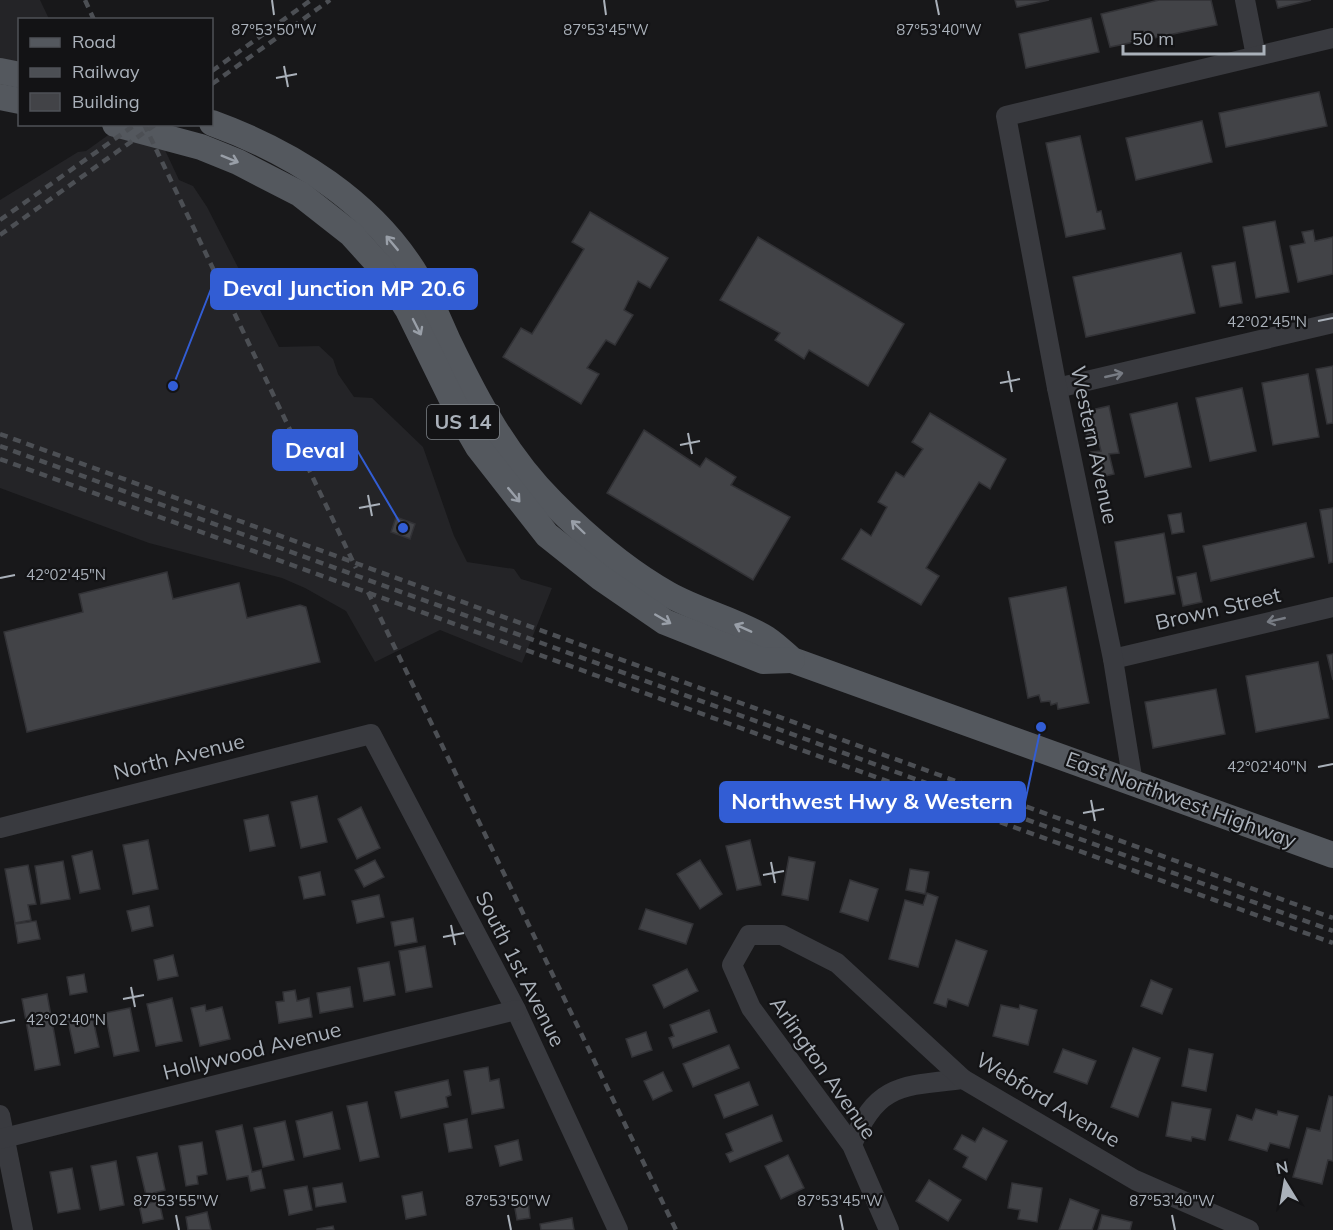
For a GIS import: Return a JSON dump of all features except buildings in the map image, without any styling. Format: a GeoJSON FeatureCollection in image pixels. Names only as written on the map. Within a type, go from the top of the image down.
{"type":"FeatureCollection","features":[{"type":"Feature","properties":{"kind":"main road"},"geometry":{"type":"LineString","coordinates":[[0,71],[18,75]]}},
{"type":"Feature","properties":{"kind":"main road"},"geometry":{"type":"LineString","coordinates":[[0,97],[18,101]]}},
{"type":"Feature","properties":{"kind":"main road","name":"East Northwest Highway"},"geometry":{"type":"LineString","coordinates":[[213,123],[254,138],[308,167],[361,210],[392,241],[418,278],[484,411],[513,459],[551,501],[603,550],[669,595],[768,639],[792,660],[1333,855]]}},
{"type":"Feature","properties":{"kind":"main road","name":"East Northwest Highway"},"geometry":{"type":"LineString","coordinates":[[122,126],[201,147],[238,162],[300,194],[351,234],[379,265],[408,310],[460,416],[478,447],[547,535],[601,578],[665,621],[763,661],[792,660]]}},
{"type":"Feature","properties":{"kind":"street"},"geometry":{"type":"LineString","coordinates":[[1245,0],[1256,56],[1333,38]]}},
{"type":"Feature","properties":{"kind":"street","name":"Western Avenue"},"geometry":{"type":"LineString","coordinates":[[1133,783],[1113,659],[1057,388],[1006,116],[1256,56]]}},
{"type":"Feature","properties":{"kind":"street"},"geometry":{"type":"LineString","coordinates":[[1057,388],[1333,323]]}},
{"type":"Feature","properties":{"kind":"street","name":"Brown Street"},"geometry":{"type":"LineString","coordinates":[[1113,659],[1333,607]]}},
{"type":"Feature","properties":{"kind":"street","name":"North Avenue"},"geometry":{"type":"LineString","coordinates":[[0,828],[371,734]]}},
{"type":"Feature","properties":{"kind":"street","name":"South 1st Avenue"},"geometry":{"type":"LineString","coordinates":[[371,734],[516,1010],[618,1230]]}},
{"type":"Feature","properties":{"kind":"street","name":"Webford Avenue"},"geometry":{"type":"LineString","coordinates":[[749,935],[782,935],[837,963],[963,1079],[1135,1180],[1249,1230]]}},
{"type":"Feature","properties":{"kind":"street","name":"Arlington Avenue"},"geometry":{"type":"LineString","coordinates":[[749,935],[732,965],[751,1008],[852,1145],[887,1230]]}},
{"type":"Feature","properties":{"kind":"street","name":"Hollywood Avenue"},"geometry":{"type":"LineString","coordinates":[[2,1138],[516,1010]]}},
{"type":"Feature","properties":{"kind":"street"},"geometry":{"type":"LineString","coordinates":[[852,1145],[860,1124],[872,1105],[889,1092],[914,1085],[963,1079]]}},
{"type":"Feature","properties":{"kind":"street"},"geometry":{"type":"LineString","coordinates":[[0,1115],[2,1138],[23,1230]]}},
{"type":"Feature","properties":{"kind":"shaded area"},"geometry":{"type":"Polygon","coordinates":[[[0,0],[40,0],[49,18],[18,18],[18,64],[0,60],[0,0]]]}},
{"type":"Feature","properties":{"kind":"shaded area"},"geometry":{"type":"Polygon","coordinates":[[[119,126],[172,126],[165,150],[179,180],[193,186],[207,207],[279,347],[319,346],[333,359],[338,374],[354,397],[372,398],[423,447],[454,536],[467,562],[514,569],[521,579],[552,588],[522,663],[440,630],[375,662],[346,611],[305,588],[282,578],[149,543],[0,488],[0,200],[78,152],[86,151],[119,126]]]}},
{"type":"Feature","properties":{"kind":"railway"},"geometry":{"type":"LineString","coordinates":[[85,0],[93,18]]}},
{"type":"Feature","properties":{"kind":"railway"},"geometry":{"type":"LineString","coordinates":[[213,70],[311,0]]}},
{"type":"Feature","properties":{"kind":"railway"},"geometry":{"type":"LineString","coordinates":[[213,83],[330,0]]}},
{"type":"Feature","properties":{"kind":"railway"},"geometry":{"type":"LineString","coordinates":[[0,220],[133,126]]}},
{"type":"Feature","properties":{"kind":"railway"},"geometry":{"type":"LineString","coordinates":[[145,126],[356,568]]}},
{"type":"Feature","properties":{"kind":"railway"},"geometry":{"type":"LineString","coordinates":[[0,235],[153,126]]}},
{"type":"Feature","properties":{"kind":"railway"},"geometry":{"type":"LineString","coordinates":[[0,434],[1333,918]]}},
{"type":"Feature","properties":{"kind":"railway"},"geometry":{"type":"LineString","coordinates":[[0,446],[1333,931]]}},
{"type":"Feature","properties":{"kind":"railway"},"geometry":{"type":"LineString","coordinates":[[0,459],[1333,943]]}},
{"type":"Feature","properties":{"kind":"railway"},"geometry":{"type":"LineString","coordinates":[[368,592],[676,1230]]}},
{"type":"Feature","properties":{"kind":"place","name":"Deval Junction MP 20.6"},"geometry":{"type":"Point","coordinates":[173,386]}},
{"type":"Feature","properties":{"kind":"place","name":"Deval"},"geometry":{"type":"Point","coordinates":[403,528]}},
{"type":"Feature","properties":{"kind":"place","name":"Northwest Hwy & Western"},"geometry":{"type":"Point","coordinates":[1041,727]}}]}
